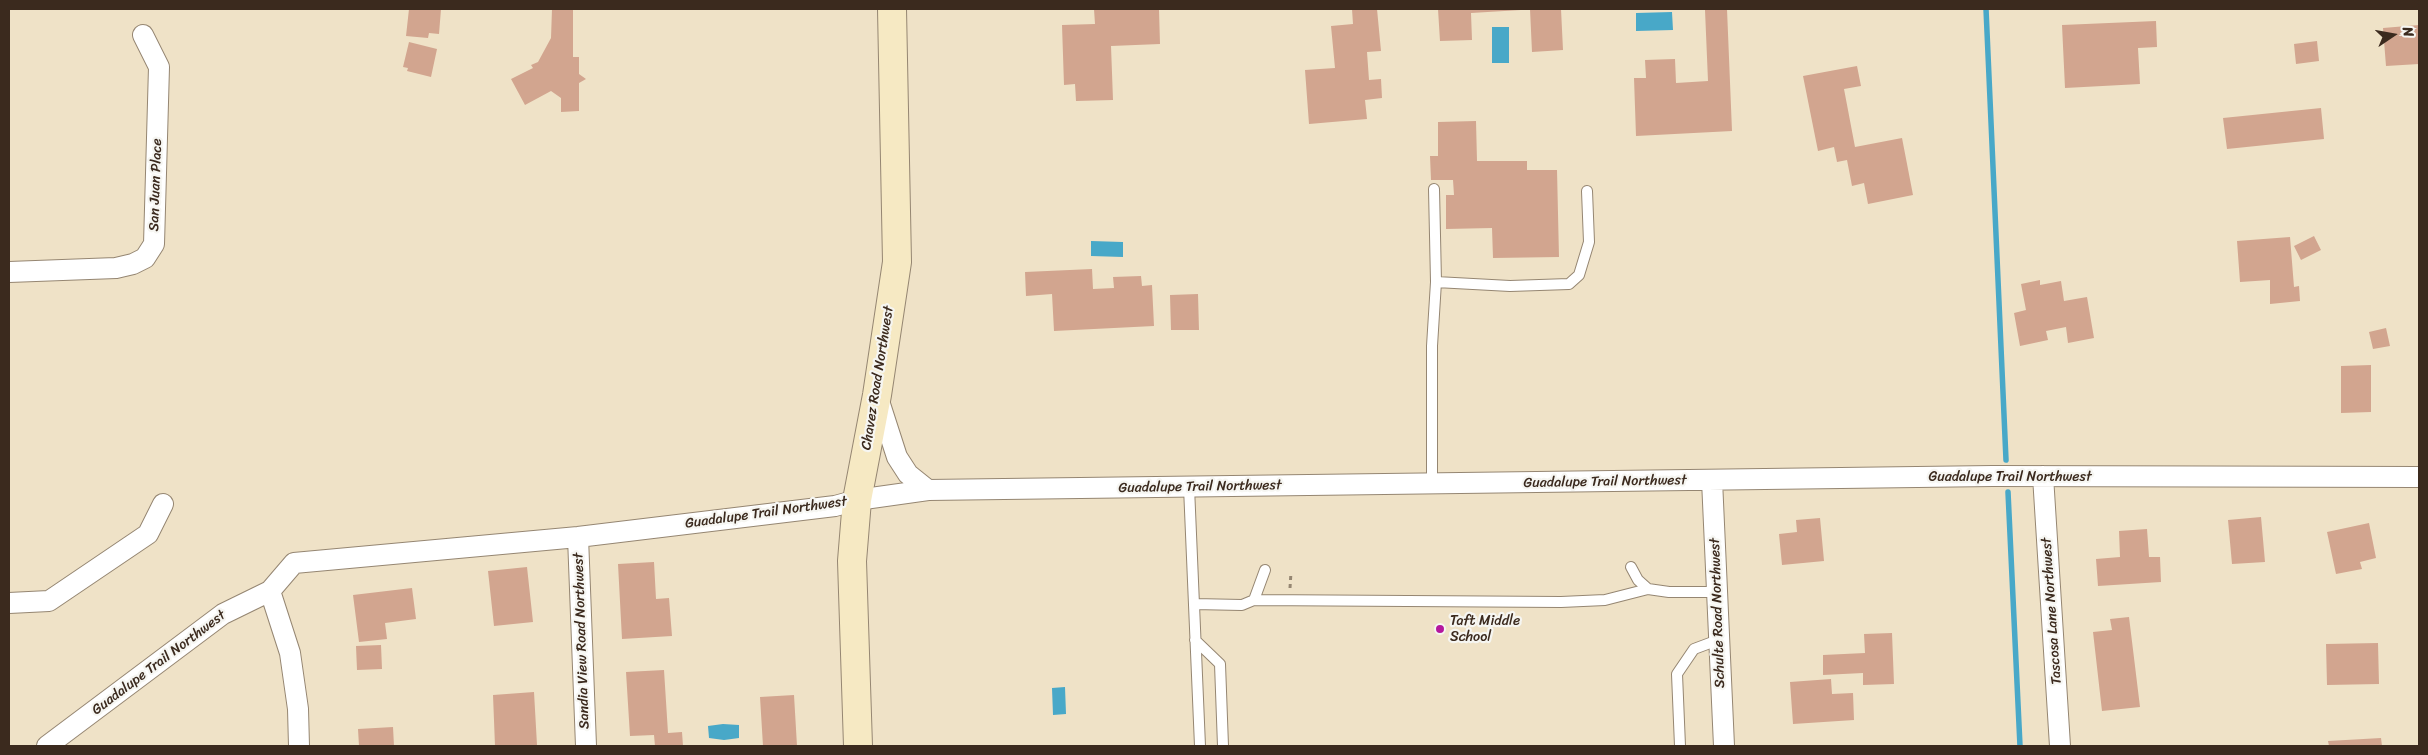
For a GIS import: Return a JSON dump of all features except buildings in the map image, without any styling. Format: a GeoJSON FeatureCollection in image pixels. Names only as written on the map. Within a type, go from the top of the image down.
{"type":"FeatureCollection","features":[{"type":"Feature","properties":{"kind":"street","name":"Chavez Road Northwest"},"geometry":{"type":"LineString","coordinates":[[858,746],[852,560],[857,500],[877,395],[897,262],[892,9]]}},
{"type":"Feature","properties":{"kind":"street","name":"San Juan Place"},"geometry":{"type":"LineString","coordinates":[[9,272],[116,268],[133,264],[145,258],[154,244],[159,67],[143,35]]}},
{"type":"Feature","properties":{"kind":"street"},"geometry":{"type":"LineString","coordinates":[[877,395],[897,456],[908,474],[928,490]]}},
{"type":"Feature","properties":{"kind":"street","name":"Guadalupe Trail Northwest"},"geometry":{"type":"LineString","coordinates":[[47,746],[223,614],[270,591],[294,563],[578,537],[836,506],[857,500],[928,490],[2044,476],[2419,477]]}},
{"type":"Feature","properties":{"kind":"street","name":"Tascosa Lane Northwest"},"geometry":{"type":"LineString","coordinates":[[2044,476],[2060,746]]}},
{"type":"Feature","properties":{"kind":"street","name":"Schulte Road Northwest"},"geometry":{"type":"LineString","coordinates":[[1712,480],[1724,746]]}},
{"type":"Feature","properties":{"kind":"street"},"geometry":{"type":"LineString","coordinates":[[9,603],[49,601],[148,534],[163,504]]}},
{"type":"Feature","properties":{"kind":"street","name":"Sandia View Road Northwest"},"geometry":{"type":"LineString","coordinates":[[578,537],[586,746]]}},
{"type":"Feature","properties":{"kind":"street"},"geometry":{"type":"LineString","coordinates":[[270,591],[290,654],[298,709],[299,746]]}},
{"type":"Feature","properties":{"kind":"lane"},"geometry":{"type":"LineString","coordinates":[[1432,484],[1432,346],[1436,282],[1434,189]]}},
{"type":"Feature","properties":{"kind":"lane"},"geometry":{"type":"LineString","coordinates":[[1436,282],[1510,286],[1569,284],[1579,275],[1590,242],[1587,191]]}},
{"type":"Feature","properties":{"kind":"lane"},"geometry":{"type":"LineString","coordinates":[[1189,487],[1200,746]]}},
{"type":"Feature","properties":{"kind":"lane"},"geometry":{"type":"LineString","coordinates":[[1631,567],[1638,580],[1648,589]]}},
{"type":"Feature","properties":{"kind":"lane"},"geometry":{"type":"LineString","coordinates":[[1254,600],[1265,570]]}},
{"type":"Feature","properties":{"kind":"lane"},"geometry":{"type":"LineString","coordinates":[[1194,604],[1242,605],[1254,600],[1561,602],[1605,600],[1648,589],[1669,592],[1717,592]]}},
{"type":"Feature","properties":{"kind":"lane"},"geometry":{"type":"LineString","coordinates":[[1195,640],[1220,664],[1223,746]]}},
{"type":"Feature","properties":{"kind":"lane"},"geometry":{"type":"LineString","coordinates":[[1680,746],[1677,674],[1694,648],[1718,640]]}},
{"type":"Feature","properties":{"kind":"water"},"geometry":{"type":"Polygon","coordinates":[[[1672,12],[1673,30],[1636,31],[1636,13],[1672,12]]]}},
{"type":"Feature","properties":{"kind":"water"},"geometry":{"type":"Polygon","coordinates":[[[1492,27],[1509,27],[1509,63],[1492,63],[1492,27]]]}},
{"type":"Feature","properties":{"kind":"water"},"geometry":{"type":"Polygon","coordinates":[[[1091,241],[1123,242],[1123,257],[1091,256],[1091,241]]]}},
{"type":"Feature","properties":{"kind":"water"},"geometry":{"type":"Polygon","coordinates":[[[1065,687],[1066,714],[1053,715],[1052,688],[1065,687]]]}},
{"type":"Feature","properties":{"kind":"water"},"geometry":{"type":"Polygon","coordinates":[[[723,724],[739,725],[739,738],[724,740],[709,738],[708,726],[723,724]]]}},
{"type":"Feature","properties":{"kind":"waterway"},"geometry":{"type":"LineString","coordinates":[[1986,9],[2006,460]]}},
{"type":"Feature","properties":{"kind":"waterway"},"geometry":{"type":"LineString","coordinates":[[2008,492],[2020,746]]}},
{"type":"Feature","properties":{"kind":"place","name":"Taft Middle School"},"geometry":{"type":"Point","coordinates":[1440,629]}}]}
